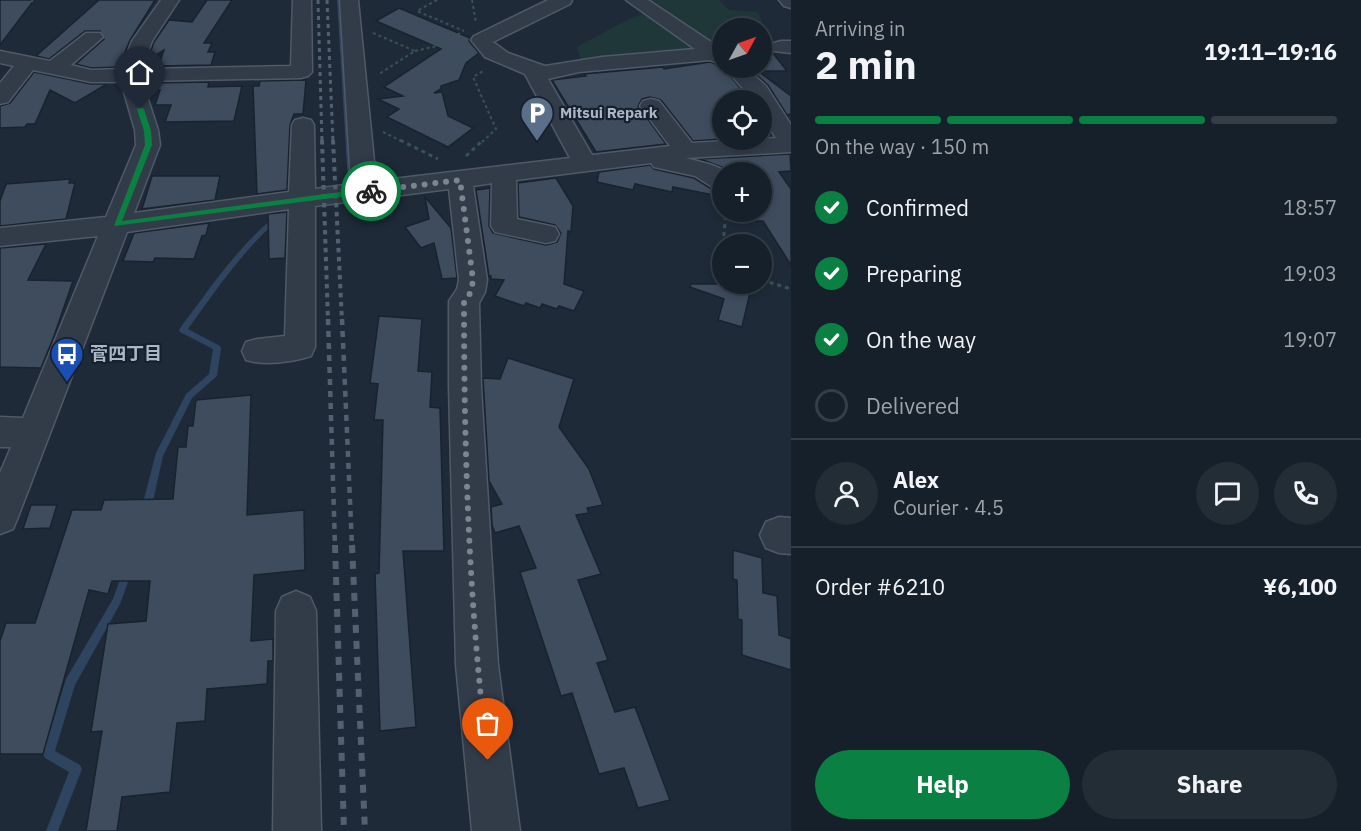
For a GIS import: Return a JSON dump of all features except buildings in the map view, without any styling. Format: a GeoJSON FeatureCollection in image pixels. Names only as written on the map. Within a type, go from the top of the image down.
{"type":"FeatureCollection","features":[{"type":"Feature","properties":{"kind":"street"},"geometry":{"type":"LineString","coordinates":[[0,517],[148,145],[148,131],[131,76],[132,60],[170,0]]}},
{"type":"Feature","properties":{"kind":"street"},"geometry":{"type":"LineString","coordinates":[[0,57],[91,76],[301,72],[302,0]]}},
{"type":"Feature","properties":{"kind":"street"},"geometry":{"type":"LineString","coordinates":[[349,0],[364,192]]}},
{"type":"Feature","properties":{"kind":"street"},"geometry":{"type":"LineString","coordinates":[[478,40],[564,0]]}},
{"type":"Feature","properties":{"kind":"street"},"geometry":{"type":"LineString","coordinates":[[635,0],[712,52]]}},
{"type":"Feature","properties":{"kind":"street"},"geometry":{"type":"LineString","coordinates":[[55,68],[93,36]]}},
{"type":"Feature","properties":{"kind":"street"},"geometry":{"type":"LineString","coordinates":[[478,40],[511,61],[545,73]]}},
{"type":"Feature","properties":{"kind":"street"},"geometry":{"type":"LineString","coordinates":[[585,164],[536,75],[608,62],[712,56]]}},
{"type":"Feature","properties":{"kind":"street"},"geometry":{"type":"LineString","coordinates":[[0,97],[29,62]]}},
{"type":"Feature","properties":{"kind":"street"},"geometry":{"type":"LineString","coordinates":[[0,237],[117,225],[197,212],[304,201],[464,176],[504,175],[686,151],[791,144],[758,91],[745,78]]}},
{"type":"Feature","properties":{"kind":"street"},"geometry":{"type":"LineString","coordinates":[[651,106],[686,151]]}},
{"type":"Feature","properties":{"kind":"street"},"geometry":{"type":"LineString","coordinates":[[257,351],[300,347],[304,201],[303,125]]}},
{"type":"Feature","properties":{"kind":"street"},"geometry":{"type":"LineString","coordinates":[[650,156],[660,162],[712,175]]}},
{"type":"Feature","properties":{"kind":"street"},"geometry":{"type":"LineString","coordinates":[[504,175],[504,226],[546,234]]}},
{"type":"Feature","properties":{"kind":"street"},"geometry":{"type":"LineString","coordinates":[[464,176],[473,280],[471,292],[464,302],[465,387],[477,665],[496,831]]}},
{"type":"Feature","properties":{"kind":"street"},"geometry":{"type":"LineString","coordinates":[[0,432],[33,433]]}},
{"type":"Feature","properties":{"kind":"street"},"geometry":{"type":"LineString","coordinates":[[296,611],[297,831]]}},
{"type":"Feature","properties":{"kind":"path"},"geometry":{"type":"LineString","coordinates":[[27,6],[33,0]]}},
{"type":"Feature","properties":{"kind":"path"},"geometry":{"type":"LineString","coordinates":[[437,0],[417,11],[478,40],[483,72],[473,77],[496,129],[464,158],[464,176]]}},
{"type":"Feature","properties":{"kind":"path"},"geometry":{"type":"LineString","coordinates":[[351,22],[415,51]]}},
{"type":"Feature","properties":{"kind":"path"},"geometry":{"type":"LineString","coordinates":[[357,88],[415,51],[441,45]]}},
{"type":"Feature","properties":{"kind":"path"},"geometry":{"type":"LineString","coordinates":[[358,119],[447,163],[464,176]]}},
{"type":"Feature","properties":{"kind":"path"},"geometry":{"type":"LineString","coordinates":[[772,283],[791,288]]}},
{"type":"Feature","properties":{"kind":"green space"},"geometry":{"type":"Polygon","coordinates":[[[643,0],[720,0],[729,10],[757,12],[760,18],[712,18],[712,47],[643,0]]]}},
{"type":"Feature","properties":{"kind":"green space"},"geometry":{"type":"Polygon","coordinates":[[[649,12],[694,46],[693,52],[581,62],[577,47],[629,19],[649,12]]]}},
{"type":"Feature","properties":{"kind":"waterway"},"geometry":{"type":"LineString","coordinates":[[339,0],[351,184]]}},
{"type":"Feature","properties":{"kind":"waterway"},"geometry":{"type":"LineString","coordinates":[[146,510],[159,456],[189,396],[213,376],[217,348],[183,330],[246,247],[275,218],[292,206]]}},
{"type":"Feature","properties":{"kind":"waterway"},"geometry":{"type":"LineString","coordinates":[[52,831],[76,769],[49,754],[70,683],[117,601],[127,571]]}},
{"type":"Feature","properties":{"kind":"railway"},"geometry":{"type":"LineString","coordinates":[[318,0],[322,142]]}},
{"type":"Feature","properties":{"kind":"railway"},"geometry":{"type":"LineString","coordinates":[[327,0],[333,142]]}},
{"type":"Feature","properties":{"kind":"railway"},"geometry":{"type":"LineString","coordinates":[[322,140],[328,321]]}},
{"type":"Feature","properties":{"kind":"railway"},"geometry":{"type":"LineString","coordinates":[[333,140],[342,321]]}},
{"type":"Feature","properties":{"kind":"railway"},"geometry":{"type":"LineString","coordinates":[[328,319],[335,546]]}},
{"type":"Feature","properties":{"kind":"railway"},"geometry":{"type":"LineString","coordinates":[[342,319],[352,546]]}},
{"type":"Feature","properties":{"kind":"railway"},"geometry":{"type":"LineString","coordinates":[[335,545],[344,831]]}},
{"type":"Feature","properties":{"kind":"railway"},"geometry":{"type":"LineString","coordinates":[[352,545],[365,831]]}},
{"type":"Feature","properties":{"kind":"way so far"},"geometry":{"type":"LineString","coordinates":[[371,191],[460,180],[473,280],[471,292],[464,302],[465,387],[477,665],[488,760]]}},
{"type":"Feature","properties":{"kind":"place","name":"Mitsui Repark"},"geometry":{"type":"Point","coordinates":[537,142]}},
{"type":"Feature","properties":{"kind":"place","name":"菅四丁目"},"geometry":{"type":"Point","coordinates":[67,383]}},
{"type":"Feature","properties":{"kind":"route"},"geometry":{"type":"LineString","coordinates":[[140,109],[148,131],[148,145],[117,225],[197,212],[304,201],[371,191]]}}]}
